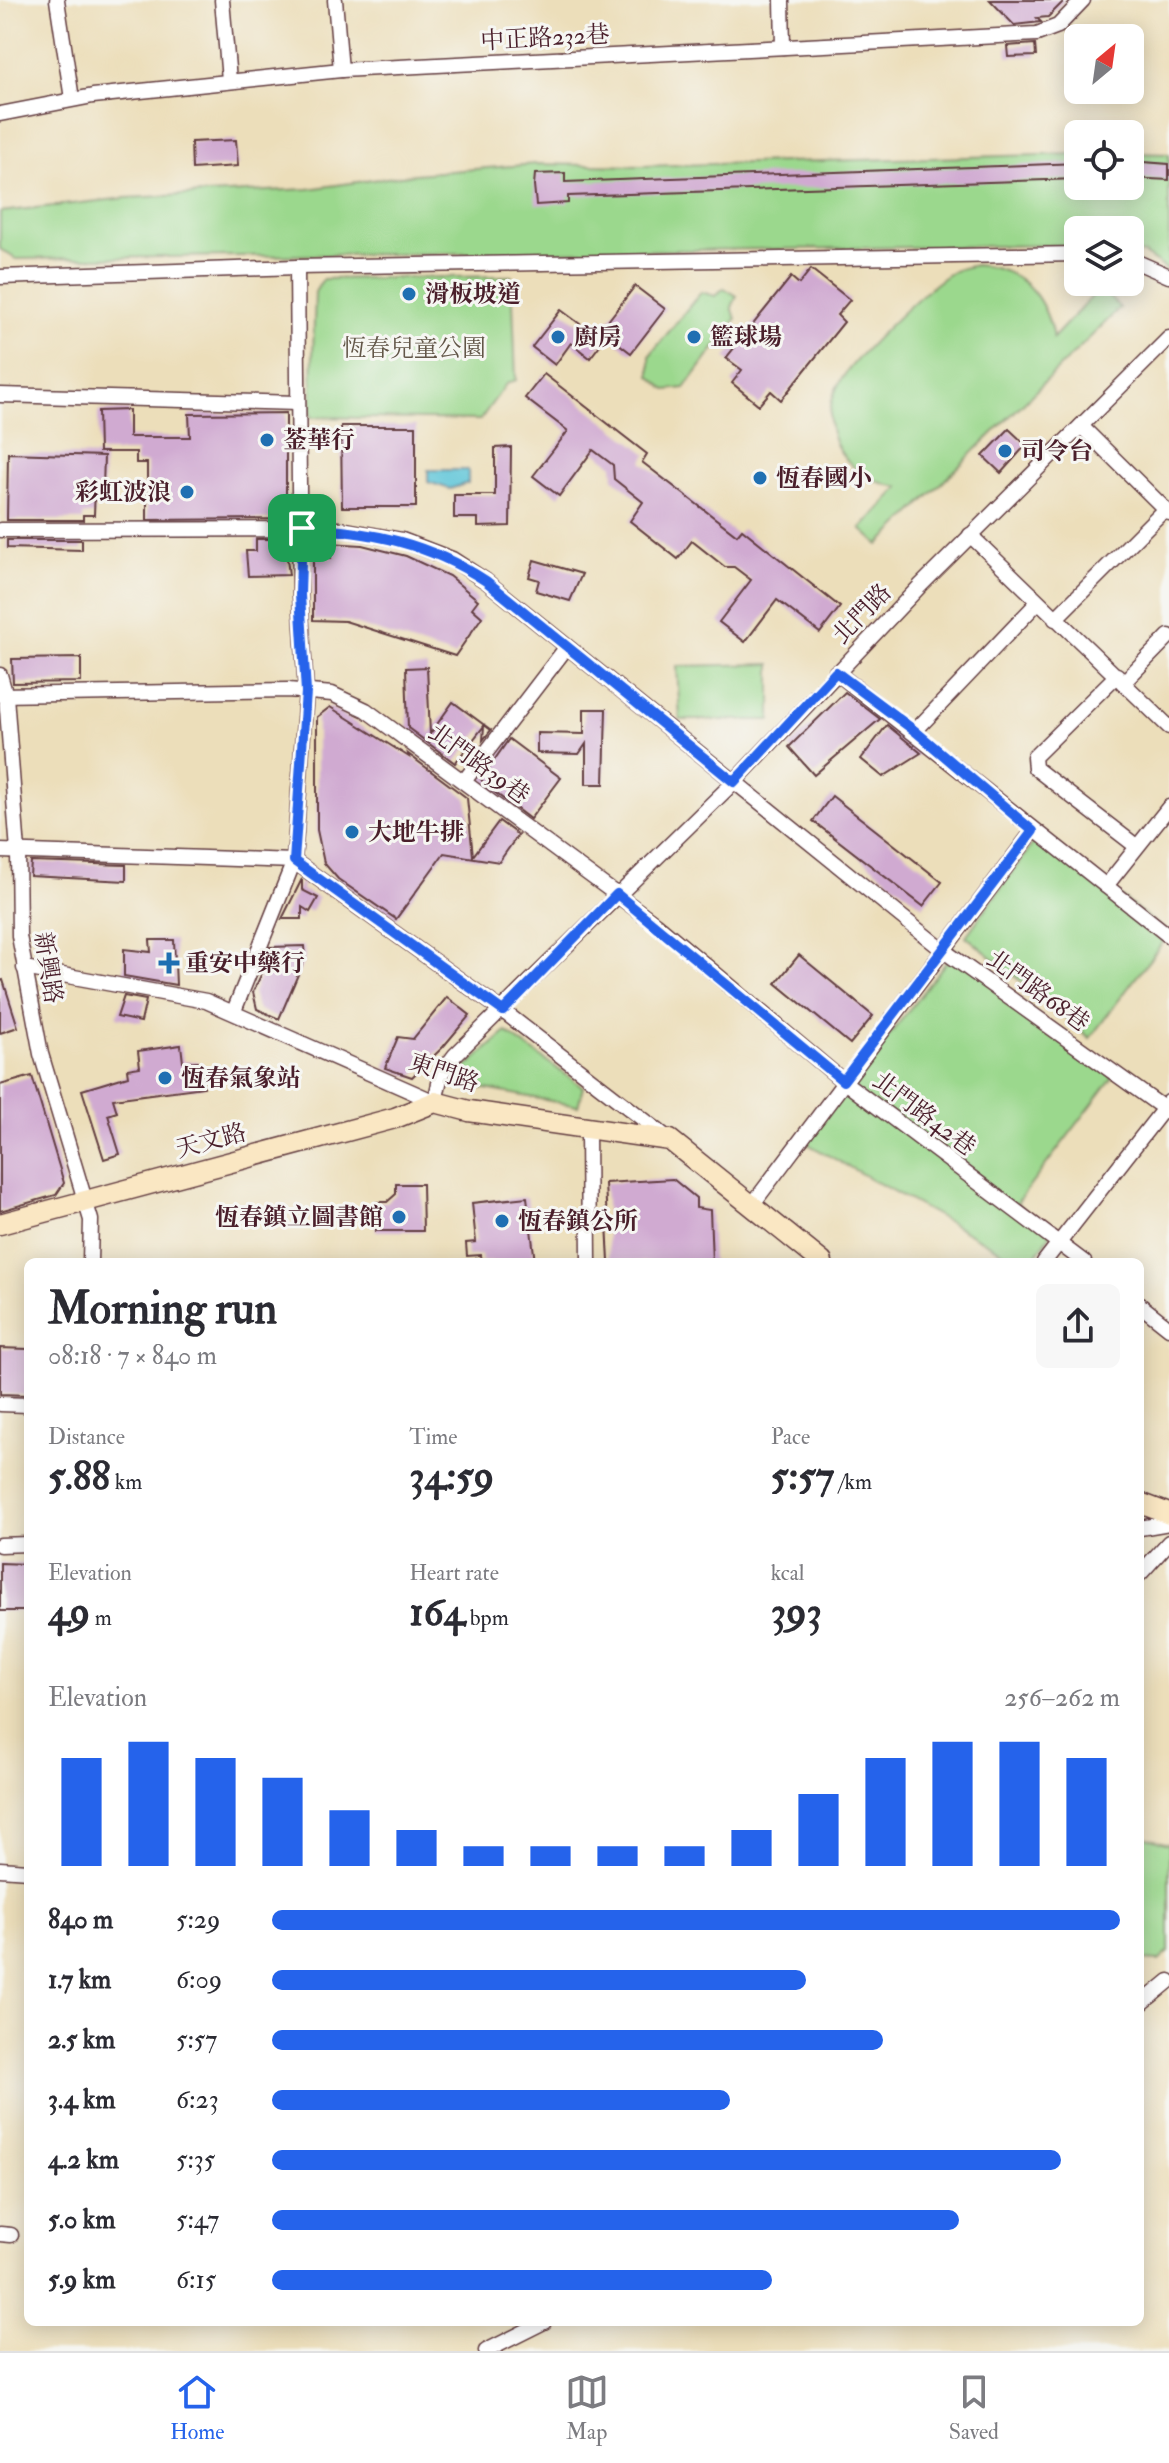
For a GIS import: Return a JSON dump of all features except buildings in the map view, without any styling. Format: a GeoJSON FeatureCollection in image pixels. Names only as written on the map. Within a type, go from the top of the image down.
{"type":"FeatureCollection","features":[{"type":"Feature","properties":{"kind":"main road","name":"天文路"},"geometry":{"type":"LineString","coordinates":[[0,1224],[395,1118],[435,1102]]}},
{"type":"Feature","properties":{"kind":"main road","name":"東門路"},"geometry":{"type":"LineString","coordinates":[[435,1102],[469,1111],[670,1140]]}},
{"type":"Feature","properties":{"kind":"main road"},"geometry":{"type":"LineString","coordinates":[[670,1140],[817,1258]]}},
{"type":"Feature","properties":{"kind":"main road"},"geometry":{"type":"LineString","coordinates":[[1144,1505],[1169,1514]]}},
{"type":"Feature","properties":{"kind":"street"},"geometry":{"type":"LineString","coordinates":[[57,0],[72,99]]}},
{"type":"Feature","properties":{"kind":"street"},"geometry":{"type":"LineString","coordinates":[[222,0],[229,80]]}},
{"type":"Feature","properties":{"kind":"street"},"geometry":{"type":"LineString","coordinates":[[335,0],[341,70]]}},
{"type":"Feature","properties":{"kind":"street"},"geometry":{"type":"LineString","coordinates":[[782,0],[783,47]]}},
{"type":"Feature","properties":{"kind":"street","name":"中正路232巷"},"geometry":{"type":"LineString","coordinates":[[0,114],[72,99],[341,70],[1037,34],[1058,26],[1083,0]]}},
{"type":"Feature","properties":{"kind":"street"},"geometry":{"type":"LineString","coordinates":[[0,277],[297,267],[1064,254]]}},
{"type":"Feature","properties":{"kind":"street"},"geometry":{"type":"LineString","coordinates":[[1144,265],[1169,276]]}},
{"type":"Feature","properties":{"kind":"street"},"geometry":{"type":"LineString","coordinates":[[234,1011],[294,861],[306,692],[300,595],[302,528],[297,403],[297,267]]}},
{"type":"Feature","properties":{"kind":"street","name":"北門路"},"geometry":{"type":"LineString","coordinates":[[435,1102],[446,1064],[734,782],[970,535],[1169,338]]}},
{"type":"Feature","properties":{"kind":"street"},"geometry":{"type":"LineString","coordinates":[[0,395],[297,403]]}},
{"type":"Feature","properties":{"kind":"street"},"geometry":{"type":"LineString","coordinates":[[1055,619],[1167,511],[1081,426]]}},
{"type":"Feature","properties":{"kind":"street"},"geometry":{"type":"LineString","coordinates":[[0,530],[302,528],[368,532],[402,540],[452,559],[486,581],[734,782]]}},
{"type":"Feature","properties":{"kind":"street"},"geometry":{"type":"LineString","coordinates":[[970,535],[1169,727]]}},
{"type":"Feature","properties":{"kind":"street"},"geometry":{"type":"LineString","coordinates":[[915,731],[1038,602]]}},
{"type":"Feature","properties":{"kind":"street"},"geometry":{"type":"LineString","coordinates":[[1136,846],[1035,768],[1034,757],[1169,636]]}},
{"type":"Feature","properties":{"kind":"street"},"geometry":{"type":"LineString","coordinates":[[465,780],[566,648]]}},
{"type":"Feature","properties":{"kind":"street"},"geometry":{"type":"LineString","coordinates":[[836,672],[915,731],[1033,831],[1169,936]]}},
{"type":"Feature","properties":{"kind":"street","name":"新興路"},"geometry":{"type":"LineString","coordinates":[[0,675],[18,851],[19,936],[41,1054],[91,1220],[90,1258]]}},
{"type":"Feature","properties":{"kind":"street","name":"北門路39巷"},"geometry":{"type":"LineString","coordinates":[[3,696],[332,694],[366,710],[617,894]]}},
{"type":"Feature","properties":{"kind":"street","name":"北門路68巷"},"geometry":{"type":"LineString","coordinates":[[734,782],[944,951],[1167,1107]]}},
{"type":"Feature","properties":{"kind":"street"},"geometry":{"type":"LineString","coordinates":[[1106,886],[1169,807]]}},
{"type":"Feature","properties":{"kind":"street"},"geometry":{"type":"LineString","coordinates":[[752,1205],[1033,831]]}},
{"type":"Feature","properties":{"kind":"street"},"geometry":{"type":"LineString","coordinates":[[0,851],[294,861],[503,1011],[670,1140]]}},
{"type":"Feature","properties":{"kind":"street","name":"北門路42巷"},"geometry":{"type":"LineString","coordinates":[[617,894],[843,1081],[1079,1258]]}},
{"type":"Feature","properties":{"kind":"street","name":"東門路"},"geometry":{"type":"LineString","coordinates":[[24,968],[150,989],[234,1011],[435,1102]]}},
{"type":"Feature","properties":{"kind":"street"},"geometry":{"type":"LineString","coordinates":[[1047,1258],[1167,1107]]}},
{"type":"Feature","properties":{"kind":"street"},"geometry":{"type":"LineString","coordinates":[[588,1128],[589,1258]]}},
{"type":"Feature","properties":{"kind":"street"},"geometry":{"type":"LineString","coordinates":[[1144,1308],[1169,1328]]}},
{"type":"Feature","properties":{"kind":"street"},"geometry":{"type":"LineString","coordinates":[[0,1404],[24,1405]]}},
{"type":"Feature","properties":{"kind":"street"},"geometry":{"type":"LineString","coordinates":[[1144,1527],[1169,1523]]}},
{"type":"Feature","properties":{"kind":"street"},"geometry":{"type":"LineString","coordinates":[[1144,1570],[1169,1542]]}},
{"type":"Feature","properties":{"kind":"street"},"geometry":{"type":"LineString","coordinates":[[0,1545],[24,1544]]}},
{"type":"Feature","properties":{"kind":"street"},"geometry":{"type":"LineString","coordinates":[[0,1869],[24,1871]]}},
{"type":"Feature","properties":{"kind":"street"},"geometry":{"type":"LineString","coordinates":[[1144,2002],[1169,1981]]}},
{"type":"Feature","properties":{"kind":"street"},"geometry":{"type":"LineString","coordinates":[[486,2351],[536,2326]]}},
{"type":"Feature","properties":{"kind":"green space"},"geometry":{"type":"Polygon","coordinates":[[[1144,153],[1169,154],[1169,271],[1144,254],[1144,216],[1064,216],[1064,245],[16,259],[0,249],[0,212],[126,198],[308,189],[415,174],[536,164],[641,166],[1064,154],[1064,200],[1144,200],[1144,153]]]}},
{"type":"Feature","properties":{"kind":"green space"},"geometry":{"type":"Polygon","coordinates":[[[975,265],[1005,271],[1018,278],[1037,296],[1044,308],[1053,338],[1092,296],[1108,296],[1120,308],[879,545],[861,529],[900,487],[866,476],[841,452],[833,438],[831,403],[838,385],[858,358],[925,292],[955,271],[975,265]]]}},
{"type":"Feature","properties":{"kind":"green space","name":"恆春兒童公園"},"geometry":{"type":"Polygon","coordinates":[[[512,276],[516,380],[506,384],[480,420],[311,417],[315,292],[323,279],[512,276]]]}},
{"type":"Feature","properties":{"kind":"green space","name":"籃球場"},"geometry":{"type":"Polygon","coordinates":[[[724,288],[737,296],[732,307],[736,319],[685,388],[666,390],[650,376],[650,355],[701,292],[715,296],[724,288]]]}},
{"type":"Feature","properties":{"kind":"green space"},"geometry":{"type":"Polygon","coordinates":[[[771,664],[771,720],[680,720],[677,666],[771,664]]]}},
{"type":"Feature","properties":{"kind":"green space"},"geometry":{"type":"Polygon","coordinates":[[[1040,834],[1169,934],[1090,1038],[966,936],[1040,834]]]}},
{"type":"Feature","properties":{"kind":"green space"},"geometry":{"type":"Polygon","coordinates":[[[956,949],[1113,1077],[1017,1203],[1051,1234],[1034,1258],[1014,1258],[806,1143],[956,949]]]}},
{"type":"Feature","properties":{"kind":"green space"},"geometry":{"type":"Polygon","coordinates":[[[506,1032],[583,1087],[578,1106],[464,1085],[459,1074],[506,1032]]]}},
{"type":"Feature","properties":{"kind":"green space"},"geometry":{"type":"Polygon","coordinates":[[[1144,1837],[1169,1844],[1169,1952],[1159,1961],[1144,1960],[1144,1837]]]}},
{"type":"Feature","properties":{"kind":"water"},"geometry":{"type":"Polygon","coordinates":[[[428,470],[468,470],[468,483],[450,489],[428,482],[428,470]]]}},
{"type":"Feature","properties":{"kind":"place","name":"滑板坡道"},"geometry":{"type":"Point","coordinates":[409,294]}},
{"type":"Feature","properties":{"kind":"place","name":"廚房"},"geometry":{"type":"Point","coordinates":[558,337]}},
{"type":"Feature","properties":{"kind":"place","name":"籃球場"},"geometry":{"type":"Point","coordinates":[694,337]}},
{"type":"Feature","properties":{"kind":"place","name":"菳華行"},"geometry":{"type":"Point","coordinates":[267,440]}},
{"type":"Feature","properties":{"kind":"place","name":"司令台"},"geometry":{"type":"Point","coordinates":[1005,451]}},
{"type":"Feature","properties":{"kind":"place","name":"恆春國小"},"geometry":{"type":"Point","coordinates":[760,478]}},
{"type":"Feature","properties":{"kind":"place","name":"彩虹波浪"},"geometry":{"type":"Point","coordinates":[187,492]}},
{"type":"Feature","properties":{"kind":"place","name":"大地牛排"},"geometry":{"type":"Point","coordinates":[352,832]}},
{"type":"Feature","properties":{"kind":"place","name":"重安中藥行"},"geometry":{"type":"Point","coordinates":[169,963]}},
{"type":"Feature","properties":{"kind":"place","name":"恆春氣象站"},"geometry":{"type":"Point","coordinates":[165,1078]}},
{"type":"Feature","properties":{"kind":"place","name":"恆春鎮立圖書館"},"geometry":{"type":"Point","coordinates":[399,1217]}},
{"type":"Feature","properties":{"kind":"place","name":"恆春鎮公所"},"geometry":{"type":"Point","coordinates":[502,1221]}},
{"type":"Feature","properties":{"kind":"route"},"geometry":{"type":"LineString","coordinates":[[302,528],[368,532],[402,540],[452,559],[486,581],[578,659],[734,782],[836,672],[915,731],[1033,831],[843,1081],[617,894],[503,1011],[294,861],[306,692],[300,595],[302,528]]}}]}
